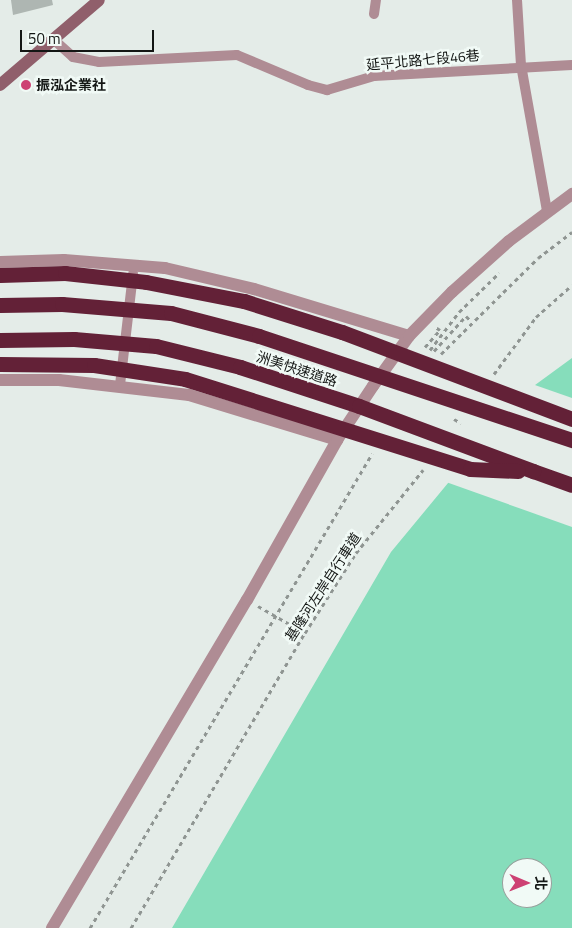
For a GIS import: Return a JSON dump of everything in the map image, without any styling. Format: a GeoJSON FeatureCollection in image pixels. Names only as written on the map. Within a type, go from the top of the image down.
{"type":"FeatureCollection","features":[{"type":"Feature","properties":{"kind":"highway"},"geometry":{"type":"LineString","coordinates":[[0,275],[65,273],[146,282],[244,301],[342,332],[572,419]]}},
{"type":"Feature","properties":{"kind":"highway","name":"洲美快速道路"},"geometry":{"type":"LineString","coordinates":[[0,305],[62,304],[171,313],[259,336],[572,440]]}},
{"type":"Feature","properties":{"kind":"highway","name":"洲美快速道路"},"geometry":{"type":"LineString","coordinates":[[0,340],[74,339],[156,346],[240,367],[359,406],[572,485]]}},
{"type":"Feature","properties":{"kind":"highway"},"geometry":{"type":"LineString","coordinates":[[0,364],[94,365],[185,379],[470,469],[533,471]]}},
{"type":"Feature","properties":{"kind":"street"},"geometry":{"type":"LineString","coordinates":[[0,85],[99,0]]}},
{"type":"Feature","properties":{"kind":"street"},"geometry":{"type":"LineString","coordinates":[[52,928],[247,600],[337,440],[409,336],[460,286],[547,211],[572,194]]}},
{"type":"Feature","properties":{"kind":"street"},"geometry":{"type":"LineString","coordinates":[[0,262],[64,260],[165,268],[254,289],[409,336]]}},
{"type":"Feature","properties":{"kind":"street"},"geometry":{"type":"LineString","coordinates":[[0,380],[59,380],[120,385],[189,396],[337,440]]}},
{"type":"Feature","properties":{"kind":"lane"},"geometry":{"type":"LineString","coordinates":[[374,14],[376,0]]}},
{"type":"Feature","properties":{"kind":"lane"},"geometry":{"type":"LineString","coordinates":[[517,0],[521,66],[547,211]]}},
{"type":"Feature","properties":{"kind":"lane","name":"延平北路七段46巷"},"geometry":{"type":"LineString","coordinates":[[53,39],[73,57],[100,62],[237,55],[308,85],[327,90],[374,76],[521,66],[572,65]]}},
{"type":"Feature","properties":{"kind":"lane"},"geometry":{"type":"LineString","coordinates":[[120,385],[134,265]]}},
{"type":"Feature","properties":{"kind":"path"},"geometry":{"type":"LineString","coordinates":[[471,321],[538,258],[572,232]]}},
{"type":"Feature","properties":{"kind":"path"},"geometry":{"type":"LineString","coordinates":[[429,351],[459,312],[500,271]]}},
{"type":"Feature","properties":{"kind":"path"},"geometry":{"type":"LineString","coordinates":[[492,377],[536,317],[572,285]]}},
{"type":"Feature","properties":{"kind":"path"},"geometry":{"type":"LineString","coordinates":[[455,431],[466,415]]}},
{"type":"Feature","properties":{"kind":"path","name":"基隆河左岸自行車道"},"geometry":{"type":"LineString","coordinates":[[90,928],[374,450]]}},
{"type":"Feature","properties":{"kind":"path","name":"基隆河左岸自行車道"},"geometry":{"type":"LineString","coordinates":[[131,928],[305,633],[356,553],[424,469]]}},
{"type":"Feature","properties":{"kind":"path"},"geometry":{"type":"LineString","coordinates":[[274,616],[305,633]]}},
{"type":"Feature","properties":{"kind":"shaded area"},"geometry":{"type":"Polygon","coordinates":[[[572,358],[572,928],[172,928],[391,552],[520,396],[572,358]]]}},
{"type":"Feature","properties":{"kind":"pier"},"geometry":{"type":"Polygon","coordinates":[[[532,384],[572,398],[572,527],[446,482],[518,394],[532,384]]]}},
{"type":"Feature","properties":{"kind":"building"},"geometry":{"type":"Polygon","coordinates":[[[11,0],[52,0],[53,5],[13,15],[11,0]]]}},
{"type":"Feature","properties":{"kind":"place","name":"振泓企業社"},"geometry":{"type":"Point","coordinates":[26,85]}}]}
